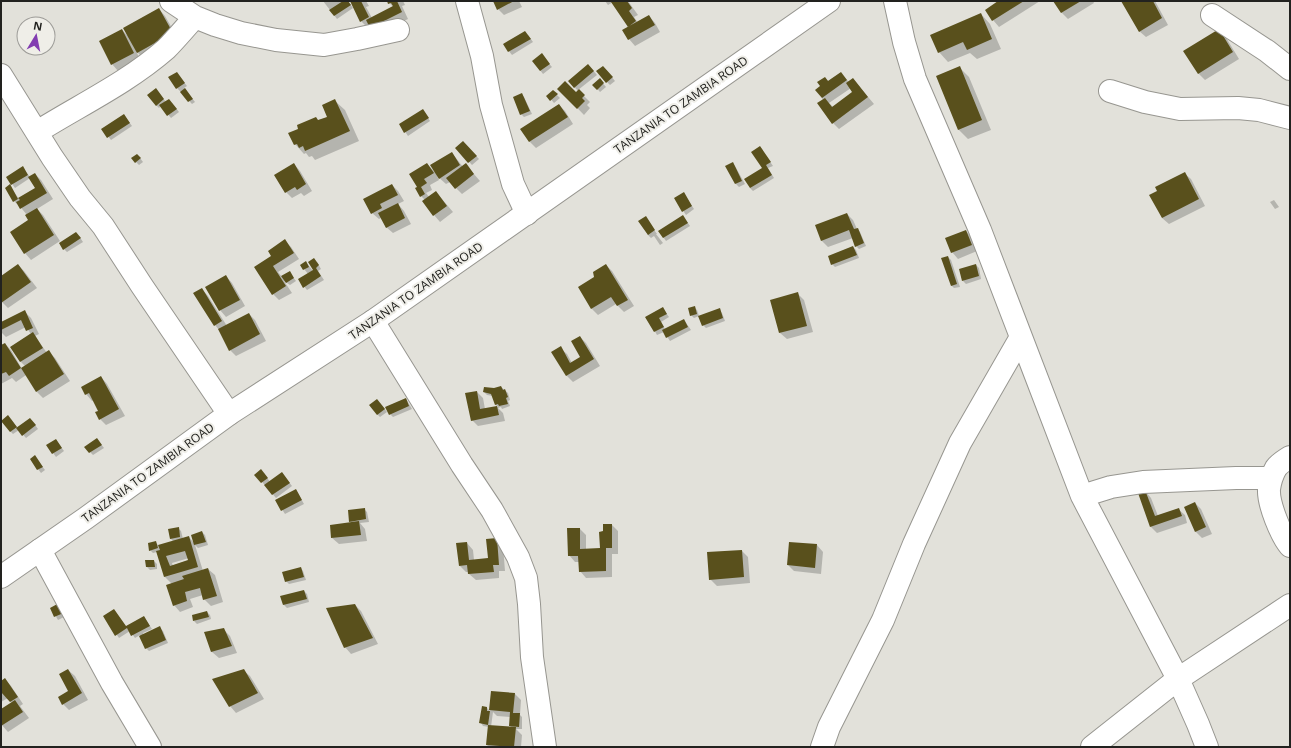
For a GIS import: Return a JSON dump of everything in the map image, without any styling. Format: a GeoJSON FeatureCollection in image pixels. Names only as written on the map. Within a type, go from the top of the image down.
{"type":"FeatureCollection","features":[{"type":"Feature","properties":{"kind":"main road"},"geometry":{"type":"LineString","coordinates":[[171,1],[195,17],[215,25],[241,33],[276,40],[324,45],[398,30]]}},
{"type":"Feature","properties":{"kind":"main road"},"geometry":{"type":"LineString","coordinates":[[467,1],[482,56],[491,105],[513,184],[527,214]]}},
{"type":"Feature","properties":{"kind":"main road","name":"TANZANIA TO ZAMBIA ROAD"},"geometry":{"type":"LineString","coordinates":[[1,577],[93,514],[229,414],[373,321],[829,1]]}},
{"type":"Feature","properties":{"kind":"main road"},"geometry":{"type":"LineString","coordinates":[[895,1],[904,42],[915,79],[980,230],[1082,496],[1178,678],[1207,747]]}},
{"type":"Feature","properties":{"kind":"main road"},"geometry":{"type":"LineString","coordinates":[[1212,15],[1290,68]]}},
{"type":"Feature","properties":{"kind":"main road"},"geometry":{"type":"LineString","coordinates":[[37,132],[98,96],[166,49],[195,17]]}},
{"type":"Feature","properties":{"kind":"main road"},"geometry":{"type":"LineString","coordinates":[[1,75],[80,198],[103,226],[229,414]]}},
{"type":"Feature","properties":{"kind":"main road"},"geometry":{"type":"LineString","coordinates":[[1110,90],[1145,102],[1180,109],[1238,108],[1259,110],[1290,118]]}},
{"type":"Feature","properties":{"kind":"main road"},"geometry":{"type":"LineString","coordinates":[[373,321],[462,465],[492,510],[518,557],[526,578],[532,657],[545,747]]}},
{"type":"Feature","properties":{"kind":"main road"},"geometry":{"type":"LineString","coordinates":[[822,747],[829,727],[883,620],[914,544],[960,443],[1021,337]]}},
{"type":"Feature","properties":{"kind":"main road"},"geometry":{"type":"LineString","coordinates":[[1290,457],[1277,467],[1271,478],[1269,491],[1275,518],[1284,539],[1290,546]]}},
{"type":"Feature","properties":{"kind":"main road"},"geometry":{"type":"LineString","coordinates":[[1082,496],[1111,487],[1143,482],[1271,478]]}},
{"type":"Feature","properties":{"kind":"main road"},"geometry":{"type":"LineString","coordinates":[[40,550],[112,683],[150,747]]}},
{"type":"Feature","properties":{"kind":"main road"},"geometry":{"type":"LineString","coordinates":[[1092,747],[1178,678],[1290,605]]}},
{"type":"Feature","properties":{"kind":"building"},"geometry":{"type":"Polygon","coordinates":[[[343,1],[348,1],[351,5],[334,16],[329,10],[343,1]]]}},
{"type":"Feature","properties":{"kind":"building"},"geometry":{"type":"Polygon","coordinates":[[[350,1],[361,1],[369,17],[360,22],[350,1]]]}},
{"type":"Feature","properties":{"kind":"building"},"geometry":{"type":"Polygon","coordinates":[[[387,1],[397,1],[402,12],[370,28],[366,20],[393,6],[391,3],[388,4],[387,1]]]}},
{"type":"Feature","properties":{"kind":"building"},"geometry":{"type":"Polygon","coordinates":[[[493,1],[514,1],[497,10],[493,1]]]}},
{"type":"Feature","properties":{"kind":"building"},"geometry":{"type":"Polygon","coordinates":[[[627,1],[632,8],[629,11],[636,21],[628,27],[611,2],[627,1]]]}},
{"type":"Feature","properties":{"kind":"building"},"geometry":{"type":"Polygon","coordinates":[[[998,1],[1024,1],[992,21],[985,10],[998,1]]]}},
{"type":"Feature","properties":{"kind":"building"},"geometry":{"type":"Polygon","coordinates":[[[1053,1],[1081,1],[1061,13],[1053,1]]]}},
{"type":"Feature","properties":{"kind":"building"},"geometry":{"type":"Polygon","coordinates":[[[1121,1],[1153,1],[1162,18],[1139,32],[1121,1]]]}},
{"type":"Feature","properties":{"kind":"building"},"geometry":{"type":"Polygon","coordinates":[[[159,8],[173,33],[137,53],[123,28],[159,8]]]}},
{"type":"Feature","properties":{"kind":"building"},"geometry":{"type":"Polygon","coordinates":[[[981,13],[992,39],[967,50],[963,42],[938,53],[930,35],[981,13]]]}},
{"type":"Feature","properties":{"kind":"building"},"geometry":{"type":"Polygon","coordinates":[[[649,15],[655,25],[628,40],[622,30],[649,15]]]}},
{"type":"Feature","properties":{"kind":"building"},"geometry":{"type":"Polygon","coordinates":[[[122,29],[134,53],[111,65],[99,41],[122,29]]]}},
{"type":"Feature","properties":{"kind":"building"},"geometry":{"type":"Polygon","coordinates":[[[1219,29],[1233,52],[1198,74],[1183,51],[1219,29]]]}},
{"type":"Feature","properties":{"kind":"building"},"geometry":{"type":"Polygon","coordinates":[[[525,31],[531,39],[508,52],[503,44],[525,31]]]}},
{"type":"Feature","properties":{"kind":"building"},"geometry":{"type":"Polygon","coordinates":[[[542,53],[550,64],[540,71],[532,61],[542,53]]]}},
{"type":"Feature","properties":{"kind":"building"},"geometry":{"type":"Polygon","coordinates":[[[588,64],[594,71],[574,88],[568,81],[588,64]]]}},
{"type":"Feature","properties":{"kind":"building"},"geometry":{"type":"Polygon","coordinates":[[[603,66],[613,77],[606,83],[596,71],[603,66]]]}},
{"type":"Feature","properties":{"kind":"building"},"geometry":{"type":"Polygon","coordinates":[[[960,66],[982,120],[958,130],[936,76],[960,66]]]}},
{"type":"Feature","properties":{"kind":"building"},"geometry":{"type":"Polygon","coordinates":[[[177,72],[185,83],[176,89],[168,77],[177,72]]]}},
{"type":"Feature","properties":{"kind":"building"},"geometry":{"type":"Polygon","coordinates":[[[841,72],[847,80],[822,98],[815,90],[820,86],[817,82],[825,77],[828,81],[841,72]]]}},
{"type":"Feature","properties":{"kind":"building"},"geometry":{"type":"Polygon","coordinates":[[[600,78],[604,83],[597,90],[592,85],[600,78]]]}},
{"type":"Feature","properties":{"kind":"building"},"geometry":{"type":"Polygon","coordinates":[[[853,78],[868,97],[832,124],[817,103],[825,98],[832,107],[852,92],[846,83],[853,78]]]}},
{"type":"Feature","properties":{"kind":"building"},"geometry":{"type":"Polygon","coordinates":[[[565,81],[576,92],[579,89],[585,95],[582,98],[585,101],[577,109],[557,89],[565,81]]]}},
{"type":"Feature","properties":{"kind":"building"},"geometry":{"type":"Polygon","coordinates":[[[156,88],[164,99],[156,106],[147,95],[156,88]]]}},
{"type":"Feature","properties":{"kind":"building"},"geometry":{"type":"Polygon","coordinates":[[[185,88],[193,99],[188,102],[180,92],[185,88]]]}},
{"type":"Feature","properties":{"kind":"building"},"geometry":{"type":"Polygon","coordinates":[[[553,90],[558,94],[550,101],[546,96],[553,90]]]}},
{"type":"Feature","properties":{"kind":"building"},"geometry":{"type":"Polygon","coordinates":[[[522,93],[530,111],[520,115],[513,97],[522,93]]]}},
{"type":"Feature","properties":{"kind":"building"},"geometry":{"type":"Polygon","coordinates":[[[169,99],[177,109],[167,116],[159,105],[169,99]]]}},
{"type":"Feature","properties":{"kind":"building"},"geometry":{"type":"Polygon","coordinates":[[[335,99],[350,131],[305,151],[303,146],[299,148],[297,144],[294,145],[288,133],[298,129],[297,125],[316,117],[318,120],[327,117],[322,105],[335,99]]]}},
{"type":"Feature","properties":{"kind":"building"},"geometry":{"type":"Polygon","coordinates":[[[559,104],[568,117],[529,142],[520,129],[559,104]]]}},
{"type":"Feature","properties":{"kind":"building"},"geometry":{"type":"Polygon","coordinates":[[[423,109],[429,118],[404,133],[399,124],[423,109]]]}},
{"type":"Feature","properties":{"kind":"building"},"geometry":{"type":"Polygon","coordinates":[[[124,114],[130,123],[107,138],[101,129],[124,114]]]}},
{"type":"Feature","properties":{"kind":"building"},"geometry":{"type":"Polygon","coordinates":[[[463,141],[477,156],[468,163],[455,148],[463,141]]]}},
{"type":"Feature","properties":{"kind":"building"},"geometry":{"type":"Polygon","coordinates":[[[760,146],[771,162],[766,165],[772,175],[750,188],[744,179],[762,168],[751,152],[760,146]]]}},
{"type":"Feature","properties":{"kind":"building"},"geometry":{"type":"Polygon","coordinates":[[[452,152],[460,165],[439,179],[430,165],[452,152]]]}},
{"type":"Feature","properties":{"kind":"building"},"geometry":{"type":"Polygon","coordinates":[[[137,154],[141,158],[135,163],[131,158],[137,154]]]}},
{"type":"Feature","properties":{"kind":"building"},"geometry":{"type":"Polygon","coordinates":[[[733,162],[742,181],[735,184],[725,166],[733,162]]]}},
{"type":"Feature","properties":{"kind":"building"},"geometry":{"type":"Polygon","coordinates":[[[294,163],[306,184],[297,190],[295,187],[285,193],[274,175],[294,163]]]}},
{"type":"Feature","properties":{"kind":"building"},"geometry":{"type":"Polygon","coordinates":[[[427,163],[434,173],[424,179],[427,183],[421,187],[425,194],[420,197],[415,188],[417,187],[409,174],[427,163]]]}},
{"type":"Feature","properties":{"kind":"building"},"geometry":{"type":"Polygon","coordinates":[[[466,163],[474,174],[455,189],[446,178],[466,163]]]}},
{"type":"Feature","properties":{"kind":"building"},"geometry":{"type":"Polygon","coordinates":[[[23,166],[28,175],[11,185],[6,177],[23,166]]]}},
{"type":"Feature","properties":{"kind":"building"},"geometry":{"type":"Polygon","coordinates":[[[1185,172],[1199,199],[1162,218],[1149,195],[1157,191],[1155,187],[1185,172]]]}},
{"type":"Feature","properties":{"kind":"building"},"geometry":{"type":"Polygon","coordinates":[[[35,173],[47,193],[20,209],[16,202],[20,200],[18,198],[35,188],[28,177],[35,173]]]}},
{"type":"Feature","properties":{"kind":"building"},"geometry":{"type":"Polygon","coordinates":[[[10,184],[18,199],[13,202],[5,188],[10,184]]]}},
{"type":"Feature","properties":{"kind":"building"},"geometry":{"type":"Polygon","coordinates":[[[392,184],[398,195],[380,204],[382,208],[371,214],[363,199],[392,184]]]}},
{"type":"Feature","properties":{"kind":"building"},"geometry":{"type":"Polygon","coordinates":[[[436,191],[447,206],[433,216],[422,201],[436,191]]]}},
{"type":"Feature","properties":{"kind":"building"},"geometry":{"type":"Polygon","coordinates":[[[684,192],[692,206],[682,212],[674,198],[684,192]]]}},
{"type":"Feature","properties":{"kind":"building"},"geometry":{"type":"Polygon","coordinates":[[[398,203],[405,218],[386,228],[378,213],[398,203]]]}},
{"type":"Feature","properties":{"kind":"building"},"geometry":{"type":"Polygon","coordinates":[[[37,208],[54,235],[24,254],[10,232],[28,220],[25,215],[37,208]]]}},
{"type":"Feature","properties":{"kind":"building"},"geometry":{"type":"Polygon","coordinates":[[[847,213],[854,229],[858,228],[864,243],[855,247],[849,230],[821,241],[815,225],[847,213]]]}},
{"type":"Feature","properties":{"kind":"building"},"geometry":{"type":"Polygon","coordinates":[[[683,215],[688,223],[663,238],[658,231],[683,215]]]}},
{"type":"Feature","properties":{"kind":"building"},"geometry":{"type":"Polygon","coordinates":[[[646,216],[655,230],[648,235],[638,221],[646,216]]]}},
{"type":"Feature","properties":{"kind":"building"},"geometry":{"type":"Polygon","coordinates":[[[966,230],[972,245],[951,253],[945,238],[966,230]]]}},
{"type":"Feature","properties":{"kind":"building"},"geometry":{"type":"Polygon","coordinates":[[[76,232],[81,238],[63,250],[59,243],[76,232]]]}},
{"type":"Feature","properties":{"kind":"building"},"geometry":{"type":"Polygon","coordinates":[[[285,239],[294,253],[273,266],[286,286],[272,295],[254,267],[271,256],[268,251],[285,239]]]}},
{"type":"Feature","properties":{"kind":"building"},"geometry":{"type":"Polygon","coordinates":[[[853,246],[857,255],[831,265],[828,256],[853,246]]]}},
{"type":"Feature","properties":{"kind":"building"},"geometry":{"type":"Polygon","coordinates":[[[948,256],[957,284],[951,286],[941,258],[948,256]]]}},
{"type":"Feature","properties":{"kind":"building"},"geometry":{"type":"Polygon","coordinates":[[[314,258],[319,265],[316,268],[321,276],[303,288],[298,279],[313,270],[308,262],[314,258]]]}},
{"type":"Feature","properties":{"kind":"building"},"geometry":{"type":"Polygon","coordinates":[[[306,261],[309,267],[303,270],[300,265],[306,261]]]}},
{"type":"Feature","properties":{"kind":"building"},"geometry":{"type":"Polygon","coordinates":[[[18,264],[31,282],[1,303],[1,276],[18,264]]]}},
{"type":"Feature","properties":{"kind":"building"},"geometry":{"type":"Polygon","coordinates":[[[606,264],[628,300],[617,306],[611,297],[591,309],[578,287],[594,277],[593,272],[606,264]]]}},
{"type":"Feature","properties":{"kind":"building"},"geometry":{"type":"Polygon","coordinates":[[[976,264],[979,276],[962,281],[959,269],[976,264]]]}},
{"type":"Feature","properties":{"kind":"building"},"geometry":{"type":"Polygon","coordinates":[[[290,271],[294,278],[286,283],[281,276],[290,271]]]}},
{"type":"Feature","properties":{"kind":"building"},"geometry":{"type":"Polygon","coordinates":[[[226,275],[240,300],[219,311],[205,287],[226,275]]]}},
{"type":"Feature","properties":{"kind":"building"},"geometry":{"type":"Polygon","coordinates":[[[202,288],[222,321],[214,326],[193,293],[202,288]]]}},
{"type":"Feature","properties":{"kind":"building"},"geometry":{"type":"Polygon","coordinates":[[[798,292],[807,326],[779,333],[770,300],[798,292]]]}},
{"type":"Feature","properties":{"kind":"building"},"geometry":{"type":"Polygon","coordinates":[[[695,306],[697,314],[690,316],[688,308],[695,306]]]}},
{"type":"Feature","properties":{"kind":"building"},"geometry":{"type":"Polygon","coordinates":[[[663,307],[667,314],[659,318],[664,327],[654,332],[645,317],[663,307]]]}},
{"type":"Feature","properties":{"kind":"building"},"geometry":{"type":"Polygon","coordinates":[[[720,308],[723,318],[702,326],[698,316],[720,308]]]}},
{"type":"Feature","properties":{"kind":"building"},"geometry":{"type":"Polygon","coordinates":[[[25,310],[33,328],[26,331],[21,320],[1,330],[1,322],[25,310]]]}},
{"type":"Feature","properties":{"kind":"building"},"geometry":{"type":"Polygon","coordinates":[[[249,313],[260,334],[229,351],[218,329],[249,313]]]}},
{"type":"Feature","properties":{"kind":"building"},"geometry":{"type":"Polygon","coordinates":[[[684,319],[688,327],[666,338],[662,330],[684,319]]]}},
{"type":"Feature","properties":{"kind":"building"},"geometry":{"type":"Polygon","coordinates":[[[33,332],[43,348],[20,362],[10,347],[33,332]]]}},
{"type":"Feature","properties":{"kind":"building"},"geometry":{"type":"Polygon","coordinates":[[[580,336],[594,359],[566,376],[551,352],[561,346],[570,363],[580,357],[571,341],[580,336]]]}},
{"type":"Feature","properties":{"kind":"building"},"geometry":{"type":"Polygon","coordinates":[[[5,343],[21,368],[9,376],[6,372],[1,374],[1,345],[5,343]]]}},
{"type":"Feature","properties":{"kind":"building"},"geometry":{"type":"Polygon","coordinates":[[[49,350],[64,374],[36,392],[21,368],[49,350]]]}},
{"type":"Feature","properties":{"kind":"building"},"geometry":{"type":"Polygon","coordinates":[[[101,376],[119,409],[99,420],[95,412],[98,411],[89,393],[85,395],[81,387],[101,376]]]}},
{"type":"Feature","properties":{"kind":"building"},"geometry":{"type":"Polygon","coordinates":[[[501,386],[503,390],[505,389],[508,397],[506,398],[508,404],[499,406],[498,404],[495,405],[491,394],[483,392],[484,387],[494,388],[501,386]]]}},
{"type":"Feature","properties":{"kind":"building"},"geometry":{"type":"Polygon","coordinates":[[[477,391],[480,409],[497,406],[499,415],[471,421],[465,393],[477,391]]]}},
{"type":"Feature","properties":{"kind":"building"},"geometry":{"type":"Polygon","coordinates":[[[406,398],[409,406],[389,415],[385,407],[406,398]]]}},
{"type":"Feature","properties":{"kind":"building"},"geometry":{"type":"Polygon","coordinates":[[[377,399],[385,409],[377,415],[369,405],[377,399]]]}},
{"type":"Feature","properties":{"kind":"building"},"geometry":{"type":"Polygon","coordinates":[[[8,415],[17,427],[10,432],[1,421],[8,415]]]}},
{"type":"Feature","properties":{"kind":"building"},"geometry":{"type":"Polygon","coordinates":[[[30,418],[36,425],[22,436],[16,428],[30,418]]]}},
{"type":"Feature","properties":{"kind":"building"},"geometry":{"type":"Polygon","coordinates":[[[97,438],[102,445],[89,453],[84,447],[97,438]]]}},
{"type":"Feature","properties":{"kind":"building"},"geometry":{"type":"Polygon","coordinates":[[[56,439],[62,448],[52,454],[46,445],[56,439]]]}},
{"type":"Feature","properties":{"kind":"building"},"geometry":{"type":"Polygon","coordinates":[[[35,455],[43,467],[37,470],[30,459],[35,455]]]}},
{"type":"Feature","properties":{"kind":"building"},"geometry":{"type":"Polygon","coordinates":[[[261,469],[268,478],[261,483],[254,475],[261,469]]]}},
{"type":"Feature","properties":{"kind":"building"},"geometry":{"type":"Polygon","coordinates":[[[282,472],[290,483],[272,495],[264,485],[282,472]]]}},
{"type":"Feature","properties":{"kind":"building"},"geometry":{"type":"Polygon","coordinates":[[[296,489],[302,500],[281,511],[275,500],[296,489]]]}},
{"type":"Feature","properties":{"kind":"building"},"geometry":{"type":"Polygon","coordinates":[[[1145,490],[1155,516],[1179,508],[1182,516],[1150,527],[1138,493],[1145,490]]]}},
{"type":"Feature","properties":{"kind":"building"},"geometry":{"type":"Polygon","coordinates":[[[1195,502],[1206,527],[1195,532],[1184,507],[1195,502]]]}},
{"type":"Feature","properties":{"kind":"building"},"geometry":{"type":"Polygon","coordinates":[[[365,508],[366,519],[349,522],[348,510],[365,508]]]}},
{"type":"Feature","properties":{"kind":"building"},"geometry":{"type":"Polygon","coordinates":[[[359,521],[361,535],[331,538],[330,525],[359,521]]]}},
{"type":"Feature","properties":{"kind":"building"},"geometry":{"type":"Polygon","coordinates":[[[603,524],[612,524],[612,548],[606,548],[606,571],[579,572],[578,556],[568,556],[567,528],[580,528],[580,549],[600,548],[599,532],[603,531],[603,524]]]}},
{"type":"Feature","properties":{"kind":"building"},"geometry":{"type":"Polygon","coordinates":[[[179,527],[180,537],[170,539],[168,529],[179,527]]]}},
{"type":"Feature","properties":{"kind":"building"},"geometry":{"type":"Polygon","coordinates":[[[202,531],[206,542],[194,545],[191,535],[202,531]]]}},
{"type":"Feature","properties":{"kind":"building"},"geometry":{"type":"Polygon","coordinates":[[[189,536],[198,567],[164,577],[156,551],[160,550],[158,545],[189,536]],[[185,551],[166,556],[170,566],[188,560],[185,551]]]}},
{"type":"Feature","properties":{"kind":"building"},"geometry":{"type":"Polygon","coordinates":[[[497,538],[499,565],[493,565],[494,572],[468,574],[467,565],[459,566],[456,543],[467,542],[469,560],[488,558],[486,539],[497,538]]]}},
{"type":"Feature","properties":{"kind":"building"},"geometry":{"type":"Polygon","coordinates":[[[156,541],[158,548],[149,551],[148,543],[156,541]]]}},
{"type":"Feature","properties":{"kind":"building"},"geometry":{"type":"Polygon","coordinates":[[[789,542],[817,544],[815,568],[787,565],[789,542]]]}},
{"type":"Feature","properties":{"kind":"building"},"geometry":{"type":"Polygon","coordinates":[[[742,550],[744,577],[709,580],[707,552],[742,550]]]}},
{"type":"Feature","properties":{"kind":"building"},"geometry":{"type":"Polygon","coordinates":[[[145,560],[154,560],[155,567],[146,567],[145,560]]]}},
{"type":"Feature","properties":{"kind":"building"},"geometry":{"type":"Polygon","coordinates":[[[301,567],[304,577],[285,582],[282,572],[301,567]]]}},
{"type":"Feature","properties":{"kind":"building"},"geometry":{"type":"Polygon","coordinates":[[[208,568],[217,596],[203,600],[200,588],[185,592],[187,601],[173,606],[166,585],[184,579],[182,576],[208,568]]]}},
{"type":"Feature","properties":{"kind":"building"},"geometry":{"type":"Polygon","coordinates":[[[304,590],[307,599],[283,605],[280,596],[304,590]]]}},
{"type":"Feature","properties":{"kind":"building"},"geometry":{"type":"Polygon","coordinates":[[[61,602],[66,612],[54,617],[50,608],[61,602]]]}},
{"type":"Feature","properties":{"kind":"building"},"geometry":{"type":"Polygon","coordinates":[[[355,604],[373,638],[344,648],[326,608],[355,604]]]}},
{"type":"Feature","properties":{"kind":"building"},"geometry":{"type":"Polygon","coordinates":[[[114,609],[126,626],[144,616],[150,626],[131,636],[127,628],[115,636],[103,616],[114,609]]]}},
{"type":"Feature","properties":{"kind":"building"},"geometry":{"type":"Polygon","coordinates":[[[207,611],[209,617],[193,621],[192,615],[207,611]]]}},
{"type":"Feature","properties":{"kind":"building"},"geometry":{"type":"Polygon","coordinates":[[[160,626],[166,640],[145,649],[139,636],[160,626]]]}},
{"type":"Feature","properties":{"kind":"building"},"geometry":{"type":"Polygon","coordinates":[[[224,628],[232,646],[211,652],[204,632],[224,628]]]}},
{"type":"Feature","properties":{"kind":"building"},"geometry":{"type":"Polygon","coordinates":[[[68,669],[82,693],[62,705],[58,697],[68,691],[59,674],[68,669]]]}},
{"type":"Feature","properties":{"kind":"building"},"geometry":{"type":"Polygon","coordinates":[[[244,669],[258,693],[229,707],[212,679],[244,669]]]}},
{"type":"Feature","properties":{"kind":"building"},"geometry":{"type":"Polygon","coordinates":[[[5,678],[18,697],[10,702],[1,692],[1,681],[5,678]]]}},
{"type":"Feature","properties":{"kind":"building"},"geometry":{"type":"Polygon","coordinates":[[[491,691],[515,693],[513,713],[520,713],[519,727],[509,726],[510,712],[489,710],[491,691]]]}},
{"type":"Feature","properties":{"kind":"building"},"geometry":{"type":"Polygon","coordinates":[[[15,700],[23,712],[1,726],[1,709],[15,700]]]}},
{"type":"Feature","properties":{"kind":"building"},"geometry":{"type":"Polygon","coordinates":[[[482,706],[487,707],[487,711],[490,711],[488,725],[479,723],[482,706]]]}},
{"type":"Feature","properties":{"kind":"building"},"geometry":{"type":"Polygon","coordinates":[[[488,725],[516,727],[514,747],[486,745],[488,725]]]}}]}
